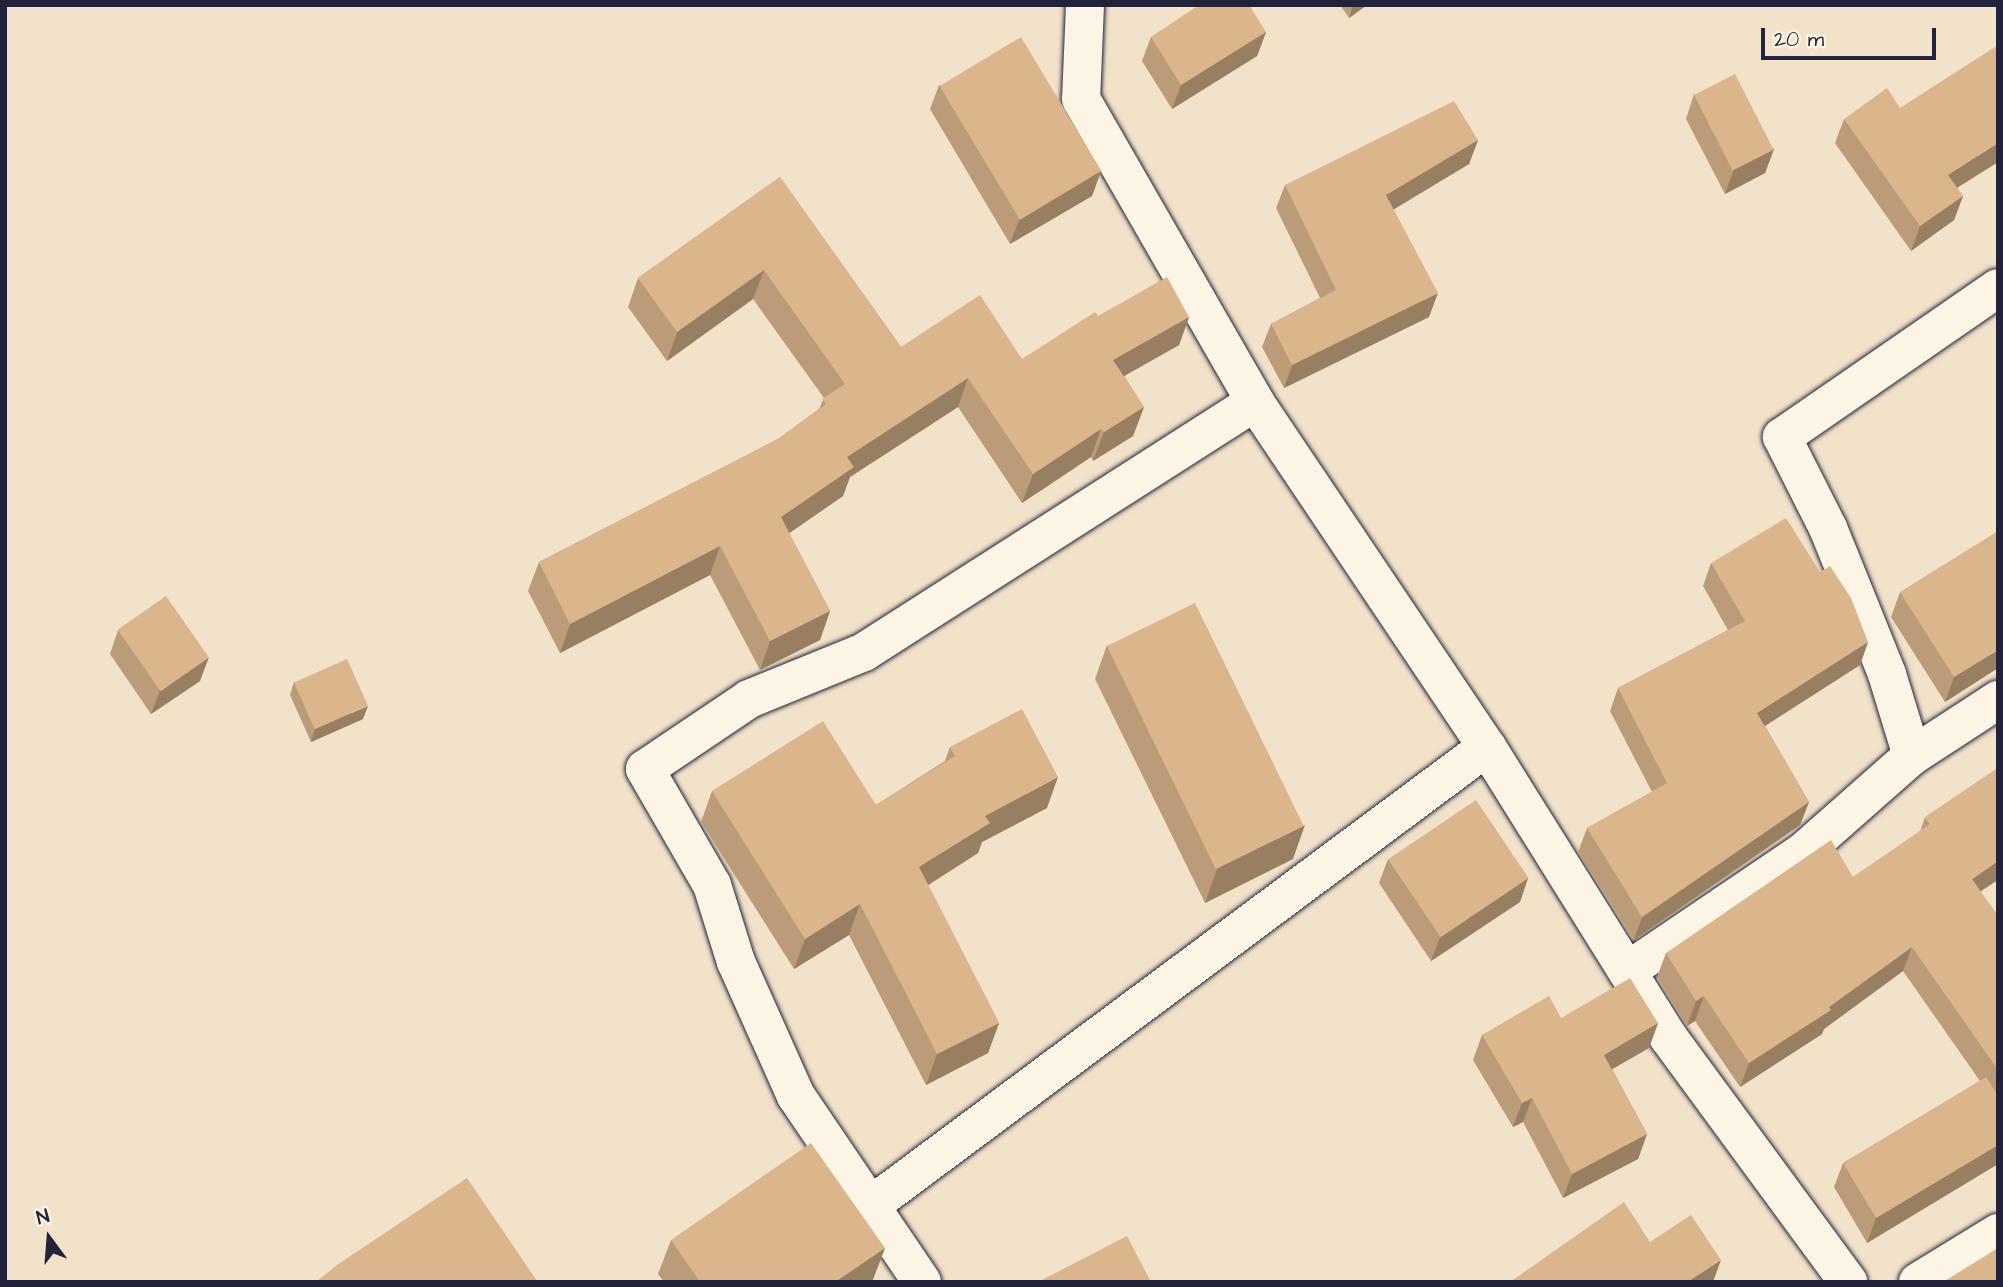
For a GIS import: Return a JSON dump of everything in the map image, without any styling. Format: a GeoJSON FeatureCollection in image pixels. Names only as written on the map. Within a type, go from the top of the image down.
{"type":"FeatureCollection","features":[{"type":"Feature","properties":{"kind":"street"},"geometry":{"type":"LineString","coordinates":[[1085,5],[1081,99],[1255,402],[1487,747],[1669,1038],[1848,1282]]}},
{"type":"Feature","properties":{"kind":"street"},"geometry":{"type":"LineString","coordinates":[[1912,756],[1887,674],[1828,528],[1782,437],[1998,288]]}},
{"type":"Feature","properties":{"kind":"street"},"geometry":{"type":"LineString","coordinates":[[922,1282],[796,1096],[736,962],[712,885],[645,769],[749,699],[864,652],[1255,402]]}},
{"type":"Feature","properties":{"kind":"street"},"geometry":{"type":"LineString","coordinates":[[1627,971],[1803,852],[1912,756],[1998,700]]}},
{"type":"Feature","properties":{"kind":"street"},"geometry":{"type":"LineString","coordinates":[[870,1206],[1487,747]]}},
{"type":"Feature","properties":{"kind":"street"},"geometry":{"type":"LineString","coordinates":[[1918,1282],[1998,1233]]}},
{"type":"Feature","properties":{"kind":"building"},"geometry":{"type":"Polygon","coordinates":[[[1199,5],[1249,5],[1266,32],[1181,85],[1151,37],[1199,5]]]}},
{"type":"Feature","properties":{"kind":"building"},"geometry":{"type":"Polygon","coordinates":[[[1021,37],[1101,171],[1020,220],[940,86],[1021,37]]]}},
{"type":"Feature","properties":{"kind":"building"},"geometry":{"type":"Polygon","coordinates":[[[1998,45],[1998,143],[1948,175],[1963,196],[1920,226],[1844,119],[1887,88],[1900,108],[1998,45]]]}},
{"type":"Feature","properties":{"kind":"building"},"geometry":{"type":"Polygon","coordinates":[[[1735,74],[1774,150],[1733,171],[1694,95],[1735,74]]]}},
{"type":"Feature","properties":{"kind":"building"},"geometry":{"type":"Polygon","coordinates":[[[1454,101],[1478,140],[1386,195],[1438,293],[1292,365],[1271,324],[1336,290],[1285,185],[1454,101]]]}},
{"type":"Feature","properties":{"kind":"building"},"geometry":{"type":"Polygon","coordinates":[[[780,177],[901,347],[980,295],[1022,359],[1095,312],[1098,316],[1167,277],[1189,317],[1113,360],[1144,407],[1104,432],[1101,429],[1033,474],[968,378],[847,457],[854,467],[781,517],[830,611],[770,641],[720,546],[570,624],[539,562],[778,439],[826,404],[822,399],[845,384],[764,270],[677,332],[638,278],[780,177]]]}},
{"type":"Feature","properties":{"kind":"building"},"geometry":{"type":"Polygon","coordinates":[[[1786,518],[1820,572],[1830,566],[1851,598],[1868,642],[1757,713],[1809,802],[1642,917],[1587,828],[1667,783],[1618,688],[1745,621],[1711,563],[1786,518]]]}},
{"type":"Feature","properties":{"kind":"building"},"geometry":{"type":"Polygon","coordinates":[[[1998,531],[1998,650],[1954,677],[1900,592],[1998,531]]]}},
{"type":"Feature","properties":{"kind":"building"},"geometry":{"type":"Polygon","coordinates":[[[166,596],[209,657],[161,691],[118,630],[166,596]]]}},
{"type":"Feature","properties":{"kind":"building"},"geometry":{"type":"Polygon","coordinates":[[[1195,603],[1304,826],[1216,869],[1107,646],[1195,603]]]}},
{"type":"Feature","properties":{"kind":"building"},"geometry":{"type":"Polygon","coordinates":[[[347,659],[368,706],[315,729],[294,683],[347,659]]]}},
{"type":"Feature","properties":{"kind":"building"},"geometry":{"type":"Polygon","coordinates":[[[1022,709],[1058,777],[985,816],[990,823],[919,867],[999,1023],[937,1054],[860,904],[805,939],[712,791],[823,721],[876,805],[955,756],[950,747],[1022,709]]]}},
{"type":"Feature","properties":{"kind":"building"},"geometry":{"type":"Polygon","coordinates":[[[1996,769],[1998,861],[1972,879],[1998,916],[1998,1070],[1912,947],[1829,1007],[1831,1010],[1749,1063],[1704,996],[1696,1001],[1666,953],[1831,840],[1853,877],[1930,824],[1925,817],[1996,769]]]}},
{"type":"Feature","properties":{"kind":"building"},"geometry":{"type":"Polygon","coordinates":[[[1476,800],[1529,878],[1441,937],[1388,859],[1476,800]]]}},
{"type":"Feature","properties":{"kind":"building"},"geometry":{"type":"Polygon","coordinates":[[[1630,978],[1658,1023],[1604,1055],[1647,1134],[1572,1174],[1532,1098],[1522,1103],[1482,1035],[1549,996],[1561,1018],[1630,978]]]}},
{"type":"Feature","properties":{"kind":"building"},"geometry":{"type":"Polygon","coordinates":[[[1986,1077],[1998,1096],[1998,1145],[1876,1218],[1843,1163],[1986,1077]]]}},
{"type":"Feature","properties":{"kind":"building"},"geometry":{"type":"Polygon","coordinates":[[[811,1143],[885,1248],[835,1282],[700,1282],[671,1240],[811,1143]]]}},
{"type":"Feature","properties":{"kind":"building"},"geometry":{"type":"Polygon","coordinates":[[[467,1178],[537,1281],[316,1282],[337,1265],[467,1178]]]}},
{"type":"Feature","properties":{"kind":"building"},"geometry":{"type":"Polygon","coordinates":[[[1624,1202],[1650,1242],[1691,1215],[1721,1260],[1687,1282],[1510,1282],[1624,1202]]]}},
{"type":"Feature","properties":{"kind":"building"},"geometry":{"type":"Polygon","coordinates":[[[1127,1236],[1151,1282],[1038,1282],[1127,1236]]]}},
{"type":"Feature","properties":{"kind":"building"},"geometry":{"type":"Polygon","coordinates":[[[1998,1248],[1998,1282],[1943,1282],[1998,1248]]]}}]}
